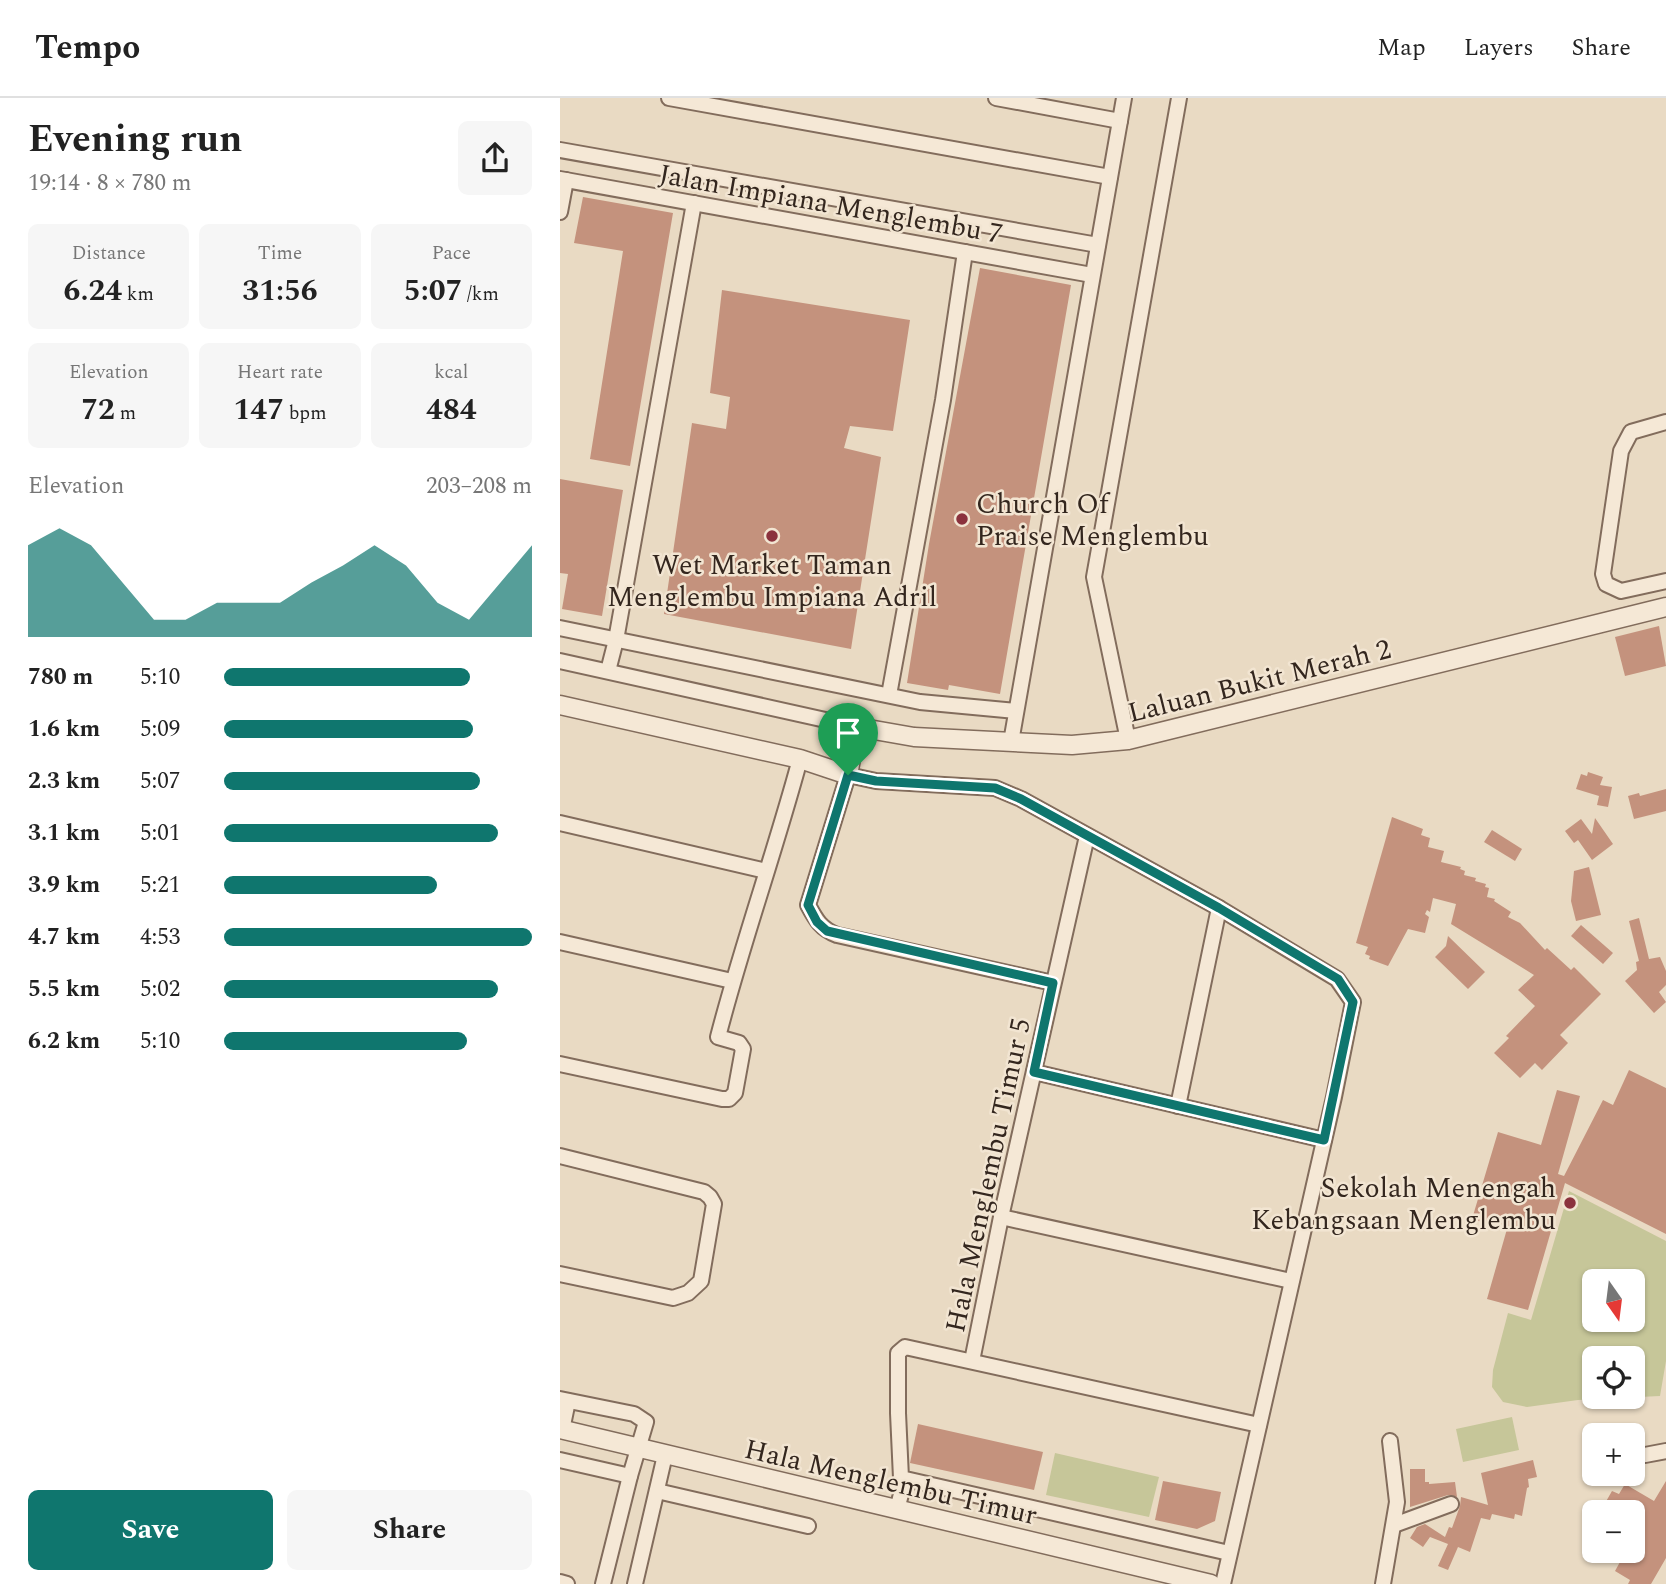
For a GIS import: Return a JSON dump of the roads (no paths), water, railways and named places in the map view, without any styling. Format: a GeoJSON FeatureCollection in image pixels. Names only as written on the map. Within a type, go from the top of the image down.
{"type":"FeatureCollection","features":[{"type":"Feature","properties":{"kind":"street"},"geometry":{"type":"LineString","coordinates":[[668,98],[1110,177]]}},
{"type":"Feature","properties":{"kind":"street"},"geometry":{"type":"LineString","coordinates":[[996,98],[1120,121]]}},
{"type":"Feature","properties":{"kind":"street"},"geometry":{"type":"LineString","coordinates":[[1011,742],[1124,98]]}},
{"type":"Feature","properties":{"kind":"street"},"geometry":{"type":"LineString","coordinates":[[1128,740],[1094,577],[1179,98]]}},
{"type":"Feature","properties":{"kind":"street"},"geometry":{"type":"LineString","coordinates":[[560,150],[1098,245]]}},
{"type":"Feature","properties":{"kind":"street"},"geometry":{"type":"LineString","coordinates":[[560,212],[563,180]]}},
{"type":"Feature","properties":{"kind":"street","name":"Jalan Impiana Menglembu 7"},"geometry":{"type":"LineString","coordinates":[[563,180],[1092,275]]}},
{"type":"Feature","properties":{"kind":"street"},"geometry":{"type":"LineString","coordinates":[[608,671],[694,204]]}},
{"type":"Feature","properties":{"kind":"street"},"geometry":{"type":"LineString","coordinates":[[888,695],[943,400],[965,252]]}},
{"type":"Feature","properties":{"kind":"street"},"geometry":{"type":"LineString","coordinates":[[1666,422],[1631,432],[1621,451],[1603,574],[1606,584],[1621,591],[1666,580]]}},
{"type":"Feature","properties":{"kind":"street","name":"Laluan Bukit Merah 2"},"geometry":{"type":"LineString","coordinates":[[857,727],[914,737],[1072,745],[1128,740],[1666,607]]}},
{"type":"Feature","properties":{"kind":"street"},"geometry":{"type":"LineString","coordinates":[[560,628],[920,702],[1016,711]]}},
{"type":"Feature","properties":{"kind":"street"},"geometry":{"type":"LineString","coordinates":[[560,661],[857,727],[848,775],[808,905],[817,922],[837,935],[1053,983]]}},
{"type":"Feature","properties":{"kind":"street"},"geometry":{"type":"LineString","coordinates":[[560,705],[800,759],[876,781],[995,788],[1021,799],[1219,908],[1338,979],[1353,1002],[1223,1584]]}},
{"type":"Feature","properties":{"kind":"street"},"geometry":{"type":"LineString","coordinates":[[560,1064],[722,1099],[729,1099],[735,1093],[743,1049],[739,1043],[718,1037],[732,981],[785,817],[800,759]]}},
{"type":"Feature","properties":{"kind":"street"},"geometry":{"type":"LineString","coordinates":[[560,823],[766,871]]}},
{"type":"Feature","properties":{"kind":"street","name":"Hala Menglembu Timur 5"},"geometry":{"type":"LineString","coordinates":[[972,1361],[1001,1217],[1087,836]]}},
{"type":"Feature","properties":{"kind":"street"},"geometry":{"type":"LineString","coordinates":[[1178,1106],[1219,908]]}},
{"type":"Feature","properties":{"kind":"street"},"geometry":{"type":"LineString","coordinates":[[560,942],[732,981]]}},
{"type":"Feature","properties":{"kind":"street"},"geometry":{"type":"LineString","coordinates":[[1034,1072],[1324,1140]]}},
{"type":"Feature","properties":{"kind":"street"},"geometry":{"type":"LineString","coordinates":[[560,1156],[704,1192],[714,1204],[701,1281],[697,1287],[679,1297],[673,1298],[560,1273]]}},
{"type":"Feature","properties":{"kind":"street"},"geometry":{"type":"LineString","coordinates":[[1001,1217],[1291,1281]]}},
{"type":"Feature","properties":{"kind":"street"},"geometry":{"type":"LineString","coordinates":[[898,1510],[902,1490],[898,1353],[905,1347],[1259,1425]]}},
{"type":"Feature","properties":{"kind":"street"},"geometry":{"type":"LineString","coordinates":[[561,1430],[564,1400],[642,1418],[646,1422],[603,1584]]}},
{"type":"Feature","properties":{"kind":"street","name":"Hala Menglembu Timur"},"geometry":{"type":"LineString","coordinates":[[561,1430],[1211,1584]]}},
{"type":"Feature","properties":{"kind":"street"},"geometry":{"type":"LineString","coordinates":[[1383,1584],[1397,1502],[1391,1441]]}},
{"type":"Feature","properties":{"kind":"street"},"geometry":{"type":"LineString","coordinates":[[1645,1455],[1666,1451]]}},
{"type":"Feature","properties":{"kind":"street"},"geometry":{"type":"LineString","coordinates":[[635,1584],[665,1455]]}},
{"type":"Feature","properties":{"kind":"street"},"geometry":{"type":"LineString","coordinates":[[560,1460],[630,1476]]}},
{"type":"Feature","properties":{"kind":"street"},"geometry":{"type":"LineString","coordinates":[[901,1478],[1229,1553]]}},
{"type":"Feature","properties":{"kind":"street"},"geometry":{"type":"LineString","coordinates":[[657,1491],[808,1526]]}},
{"type":"Feature","properties":{"kind":"street"},"geometry":{"type":"LineString","coordinates":[[1394,1525],[1451,1504]]}},
{"type":"Feature","properties":{"kind":"street"},"geometry":{"type":"LineString","coordinates":[[560,1582],[567,1584]]}},
{"type":"Feature","properties":{"kind":"place","name":"Church Of Praise Menglembu"},"geometry":{"type":"Point","coordinates":[962,519]}},
{"type":"Feature","properties":{"kind":"place","name":"Wet Market Taman Menglembu Impiana Adril"},"geometry":{"type":"Point","coordinates":[772,536]}},
{"type":"Feature","properties":{"kind":"place","name":"Sekolah Menengah Kebangsaan Menglembu"},"geometry":{"type":"Point","coordinates":[1570,1203]}}]}
